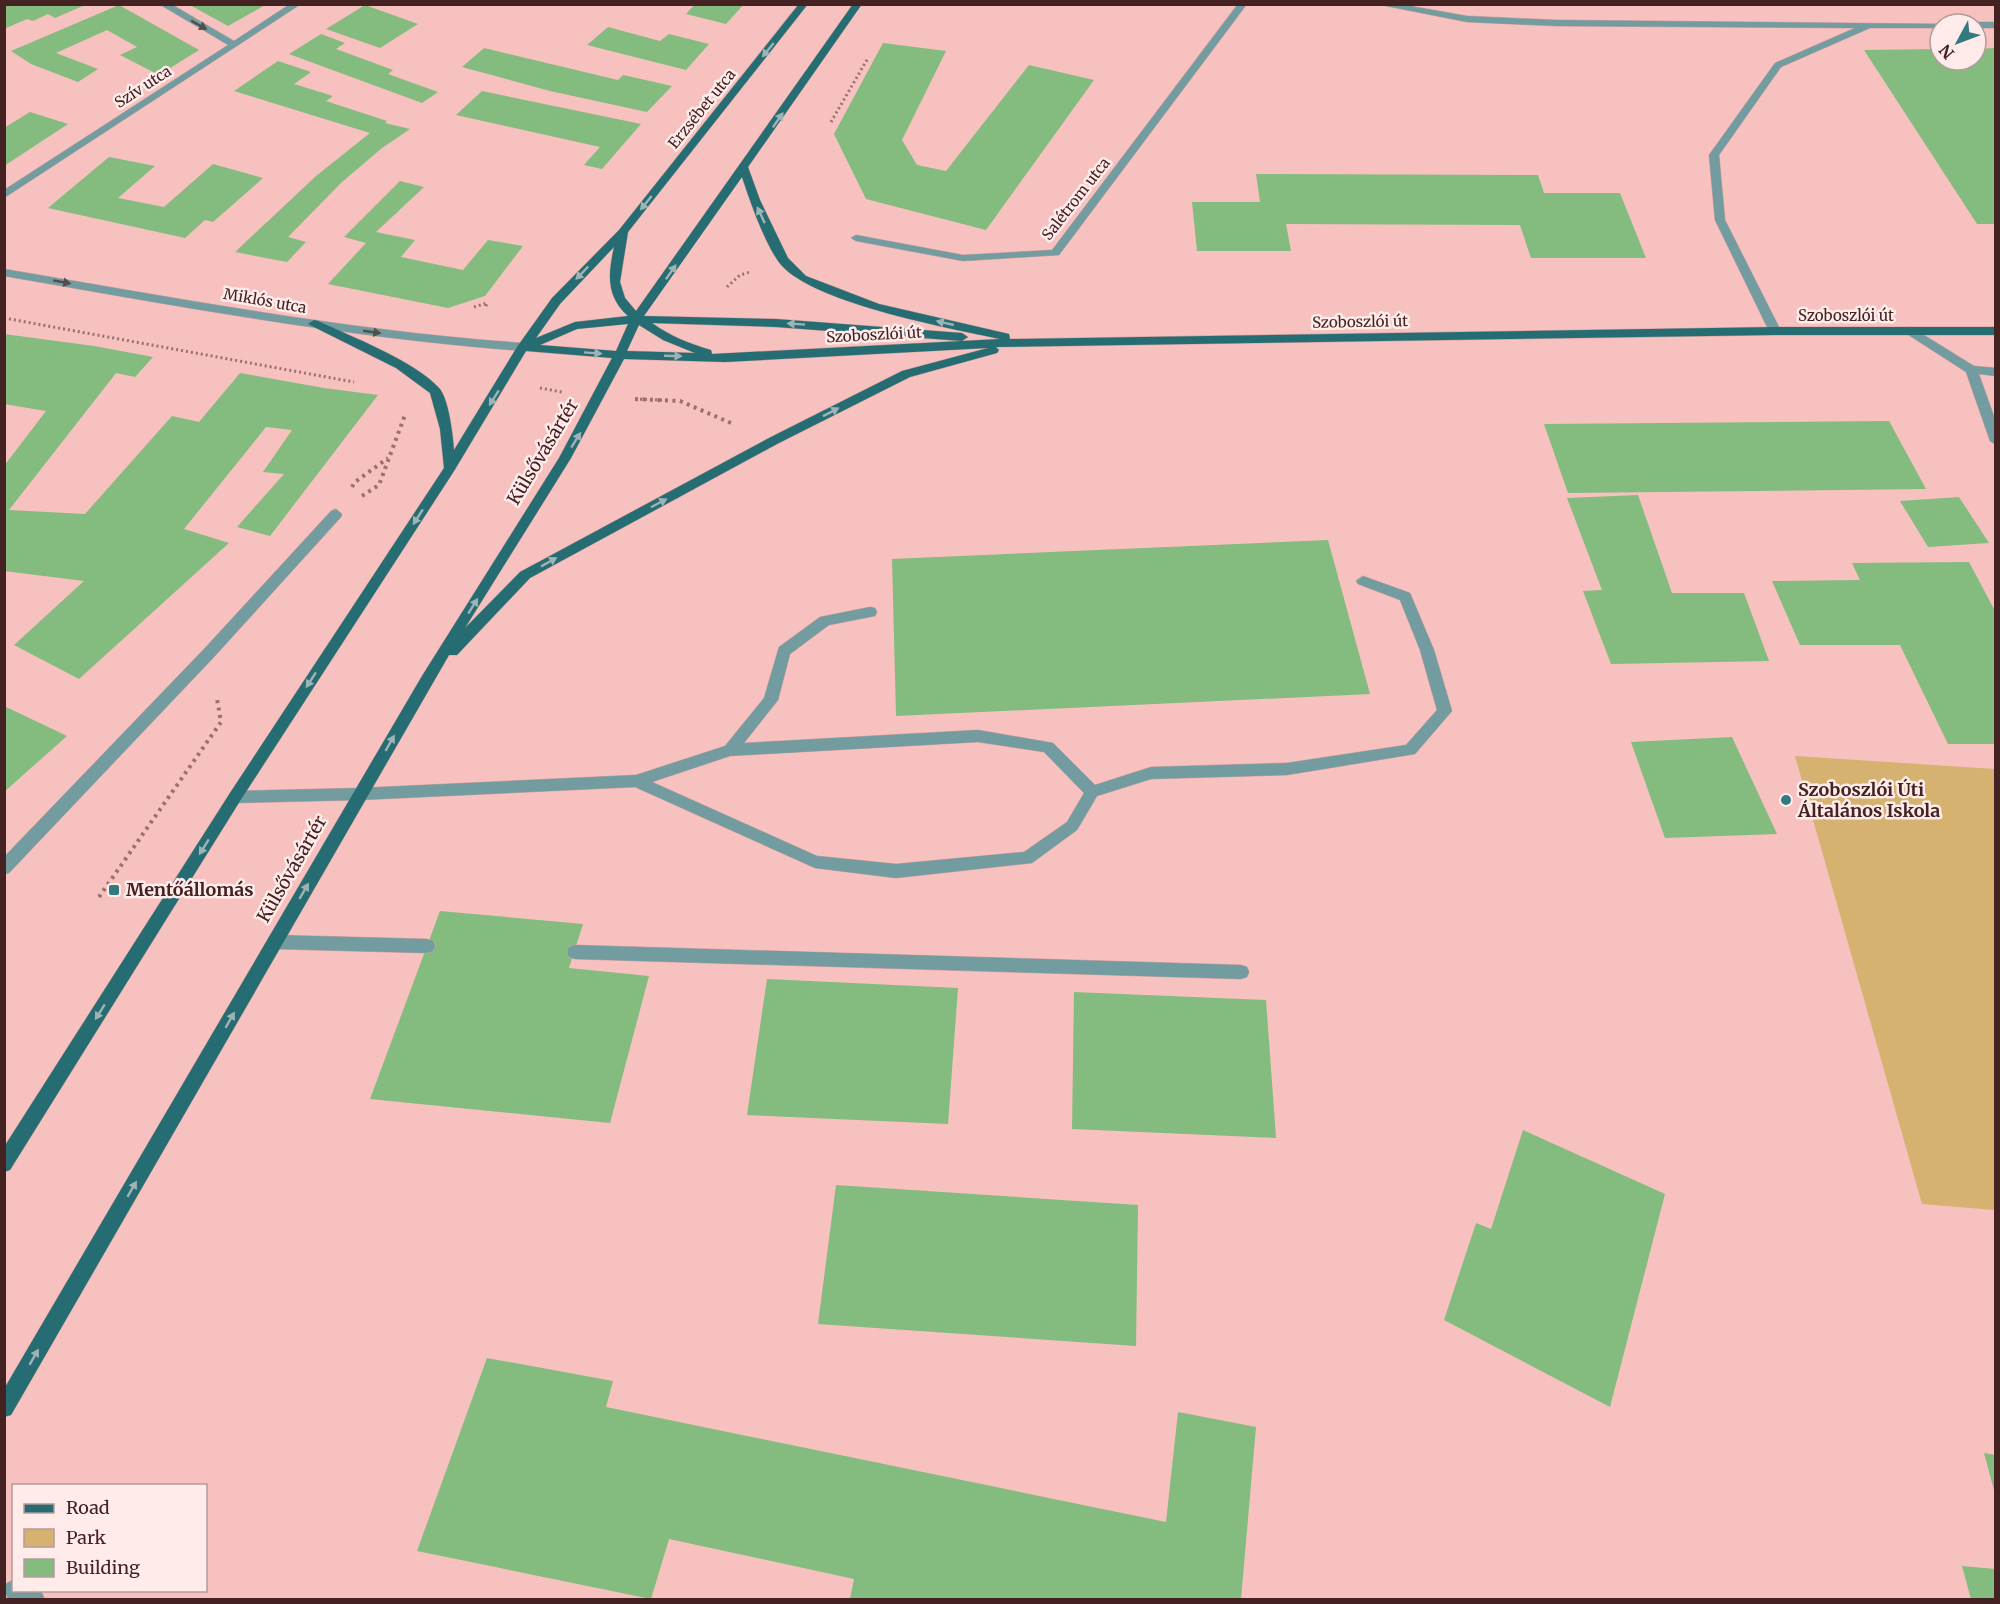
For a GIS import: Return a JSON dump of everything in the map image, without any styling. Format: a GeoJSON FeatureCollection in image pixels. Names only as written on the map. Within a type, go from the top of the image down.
{"type":"FeatureCollection","features":[{"type":"Feature","properties":{"kind":"main road","name":"Erzsébet utca"},"geometry":{"type":"LineString","coordinates":[[523,347],[556,301],[623,231],[804,4]]}},
{"type":"Feature","properties":{"kind":"main road"},"geometry":{"type":"LineString","coordinates":[[858,4],[744,168],[754,200],[783,260],[802,278],[876,307],[1022,342]]}},
{"type":"Feature","properties":{"kind":"main road","name":"Külsővásártér"},"geometry":{"type":"LineString","coordinates":[[4,1408],[431,673],[584,429],[622,355],[636,320],[744,168]]}},
{"type":"Feature","properties":{"kind":"main road"},"geometry":{"type":"LineString","coordinates":[[623,231],[614,286],[636,320],[695,350],[725,358]]}},
{"type":"Feature","properties":{"kind":"main road"},"geometry":{"type":"LineString","coordinates":[[4,1164],[235,797],[450,468],[523,347],[575,326],[636,320],[776,323],[1022,342]]}},
{"type":"Feature","properties":{"kind":"main road"},"geometry":{"type":"LineString","coordinates":[[314,324],[400,365],[435,391],[446,429],[450,468]]}},
{"type":"Feature","properties":{"kind":"main road","name":"Szoboszlói út"},"geometry":{"type":"LineString","coordinates":[[725,358],[1022,342],[1776,331],[1995,331]]}},
{"type":"Feature","properties":{"kind":"main road"},"geometry":{"type":"LineString","coordinates":[[431,673],[525,575],[773,441],[906,374],[1022,342]]}},
{"type":"Feature","properties":{"kind":"main road"},"geometry":{"type":"LineString","coordinates":[[523,347],[622,355],[725,358]]}},
{"type":"Feature","properties":{"kind":"street"},"geometry":{"type":"LineString","coordinates":[[163,4],[235,45]]}},
{"type":"Feature","properties":{"kind":"street","name":"Szív utca"},"geometry":{"type":"LineString","coordinates":[[4,195],[297,4]]}},
{"type":"Feature","properties":{"kind":"street","name":"Salétrom utca"},"geometry":{"type":"LineString","coordinates":[[856,238],[963,258],[1055,253],[1243,4]]}},
{"type":"Feature","properties":{"kind":"street"},"geometry":{"type":"LineString","coordinates":[[1380,4],[1467,20],[1567,23],[1928,25]]}},
{"type":"Feature","properties":{"kind":"street"},"geometry":{"type":"LineString","coordinates":[[1776,331],[1720,220],[1714,156],[1778,65],[1869,25]]}},
{"type":"Feature","properties":{"kind":"street","name":"Miklós utca"},"geometry":{"type":"LineString","coordinates":[[4,272],[314,324],[438,341],[523,347]]}},
{"type":"Feature","properties":{"kind":"street"},"geometry":{"type":"LineString","coordinates":[[1911,331],[1971,370],[1995,372]]}},
{"type":"Feature","properties":{"kind":"street"},"geometry":{"type":"LineString","coordinates":[[1971,370],[1995,441]]}},
{"type":"Feature","properties":{"kind":"street"},"geometry":{"type":"LineString","coordinates":[[4,868],[209,653],[336,514]]}},
{"type":"Feature","properties":{"kind":"street"},"geometry":{"type":"LineString","coordinates":[[636,781],[815,862],[896,871],[1027,858],[1072,826],[1092,792],[1151,773],[1287,769],[1410,750],[1445,711],[1427,651],[1405,597],[1362,581]]}},
{"type":"Feature","properties":{"kind":"street"},"geometry":{"type":"LineString","coordinates":[[730,750],[771,700],[784,651],[825,621],[870,612]]}},
{"type":"Feature","properties":{"kind":"street"},"geometry":{"type":"LineString","coordinates":[[235,797],[360,794],[636,781],[730,750],[978,736],[1048,747],[1092,792]]}},
{"type":"Feature","properties":{"kind":"street"},"geometry":{"type":"LineString","coordinates":[[274,942],[427,946]]}},
{"type":"Feature","properties":{"kind":"street"},"geometry":{"type":"LineString","coordinates":[[574,952],[1241,972]]}},
{"type":"Feature","properties":{"kind":"street"},"geometry":{"type":"LineString","coordinates":[[19,1592],[35,1599]]}},
{"type":"Feature","properties":{"kind":"path"},"geometry":{"type":"LineString","coordinates":[[831,122],[868,58]]}},
{"type":"Feature","properties":{"kind":"path"},"geometry":{"type":"LineString","coordinates":[[4,318],[362,384]]}},
{"type":"Feature","properties":{"kind":"path"},"geometry":{"type":"LineString","coordinates":[[680,401],[773,441]]}},
{"type":"Feature","properties":{"kind":"path"},"geometry":{"type":"LineString","coordinates":[[336,514],[379,485],[406,410]]}},
{"type":"Feature","properties":{"kind":"path"},"geometry":{"type":"LineString","coordinates":[[336,514],[355,482],[389,458]]}},
{"type":"Feature","properties":{"kind":"path"},"geometry":{"type":"LineString","coordinates":[[99,897],[221,722]]}},
{"type":"Feature","properties":{"kind":"green space"},"geometry":{"type":"Polygon","coordinates":[[[1795,756],[1995,769],[1995,1210],[1922,1204],[1795,756]]]}},
{"type":"Feature","properties":{"kind":"building"},"geometry":{"type":"Polygon","coordinates":[[[188,4],[267,4],[228,26],[188,4]]]}},
{"type":"Feature","properties":{"kind":"building"},"geometry":{"type":"Polygon","coordinates":[[[695,4],[744,4],[726,24],[686,14],[695,4]]]}},
{"type":"Feature","properties":{"kind":"building"},"geometry":{"type":"Polygon","coordinates":[[[85,5],[55,18],[48,14],[33,21],[27,19],[4,29],[4,6],[85,5]]]}},
{"type":"Feature","properties":{"kind":"building"},"geometry":{"type":"Polygon","coordinates":[[[119,5],[199,50],[159,75],[120,55],[137,47],[107,30],[56,53],[98,69],[78,82],[31,64],[11,51],[119,5]]]}},
{"type":"Feature","properties":{"kind":"building"},"geometry":{"type":"Polygon","coordinates":[[[365,5],[418,24],[380,48],[326,29],[365,5]]]}},
{"type":"Feature","properties":{"kind":"building"},"geometry":{"type":"Polygon","coordinates":[[[608,27],[660,41],[669,34],[709,44],[686,70],[587,45],[608,27]]]}},
{"type":"Feature","properties":{"kind":"building"},"geometry":{"type":"Polygon","coordinates":[[[321,34],[345,43],[336,49],[393,70],[388,74],[438,92],[422,103],[289,54],[321,34]]]}},
{"type":"Feature","properties":{"kind":"building"},"geometry":{"type":"Polygon","coordinates":[[[883,43],[946,51],[902,140],[917,165],[946,171],[1029,65],[1094,80],[986,230],[866,199],[834,134],[883,43]]]}},
{"type":"Feature","properties":{"kind":"building"},"geometry":{"type":"Polygon","coordinates":[[[484,48],[618,80],[623,75],[672,86],[647,112],[550,91],[462,67],[484,48]]]}},
{"type":"Feature","properties":{"kind":"building"},"geometry":{"type":"Polygon","coordinates":[[[1988,48],[1995,48],[1995,224],[1977,224],[1864,50],[1928,49],[1928,72],[1988,72],[1988,48]]]}},
{"type":"Feature","properties":{"kind":"building"},"geometry":{"type":"Polygon","coordinates":[[[278,61],[311,72],[294,84],[333,96],[326,101],[387,121],[385,123],[410,129],[382,148],[342,182],[288,237],[306,242],[287,262],[235,252],[316,176],[370,133],[234,91],[278,61]]]}},
{"type":"Feature","properties":{"kind":"building"},"geometry":{"type":"Polygon","coordinates":[[[482,91],[641,124],[602,169],[584,165],[600,147],[456,115],[482,91]]]}},
{"type":"Feature","properties":{"kind":"building"},"geometry":{"type":"Polygon","coordinates":[[[30,112],[68,124],[4,166],[4,128],[30,112]]]}},
{"type":"Feature","properties":{"kind":"building"},"geometry":{"type":"Polygon","coordinates":[[[109,157],[155,166],[118,198],[164,207],[213,164],[263,178],[213,222],[205,220],[185,238],[48,208],[109,157]]]}},
{"type":"Feature","properties":{"kind":"building"},"geometry":{"type":"Polygon","coordinates":[[[1256,174],[1538,175],[1544,193],[1620,193],[1646,258],[1531,258],[1520,225],[1286,224],[1291,251],[1197,251],[1192,202],[1260,202],[1256,174]]]}},
{"type":"Feature","properties":{"kind":"building"},"geometry":{"type":"Polygon","coordinates":[[[400,181],[424,187],[376,232],[415,240],[401,257],[463,270],[488,240],[523,246],[485,296],[448,308],[328,284],[366,243],[344,237],[400,181]]]}},
{"type":"Feature","properties":{"kind":"building"},"geometry":{"type":"Polygon","coordinates":[[[4,334],[94,346],[153,357],[135,377],[116,373],[9,510],[85,514],[172,416],[199,422],[240,373],[378,395],[270,536],[237,527],[284,474],[263,472],[292,430],[266,427],[184,529],[229,543],[79,679],[14,645],[84,581],[4,571],[4,466],[46,411],[4,404],[4,334]]]}},
{"type":"Feature","properties":{"kind":"building"},"geometry":{"type":"Polygon","coordinates":[[[1889,421],[1926,489],[1568,493],[1544,424],[1889,421]]]}},
{"type":"Feature","properties":{"kind":"building"},"geometry":{"type":"Polygon","coordinates":[[[1638,495],[1672,593],[1744,593],[1769,661],[1611,664],[1583,591],[1602,590],[1567,498],[1638,495]]]}},
{"type":"Feature","properties":{"kind":"building"},"geometry":{"type":"Polygon","coordinates":[[[1959,497],[1989,543],[1928,547],[1900,501],[1959,497]]]}},
{"type":"Feature","properties":{"kind":"building"},"geometry":{"type":"Polygon","coordinates":[[[1328,540],[1370,694],[896,716],[892,559],[1328,540]]]}},
{"type":"Feature","properties":{"kind":"building"},"geometry":{"type":"Polygon","coordinates":[[[1969,562],[1995,611],[1995,744],[1948,744],[1900,645],[1800,645],[1772,581],[1860,580],[1852,563],[1969,562]]]}},
{"type":"Feature","properties":{"kind":"building"},"geometry":{"type":"Polygon","coordinates":[[[4,706],[67,736],[4,792],[4,706]]]}},
{"type":"Feature","properties":{"kind":"building"},"geometry":{"type":"Polygon","coordinates":[[[1732,737],[1777,834],[1665,838],[1631,742],[1732,737]]]}},
{"type":"Feature","properties":{"kind":"building"},"geometry":{"type":"Polygon","coordinates":[[[440,911],[583,924],[569,968],[649,976],[610,1123],[370,1099],[440,911]]]}},
{"type":"Feature","properties":{"kind":"building"},"geometry":{"type":"Polygon","coordinates":[[[767,979],[958,988],[948,1124],[747,1115],[767,979]]]}},
{"type":"Feature","properties":{"kind":"building"},"geometry":{"type":"Polygon","coordinates":[[[1074,992],[1266,1000],[1276,1138],[1072,1129],[1074,992]]]}},
{"type":"Feature","properties":{"kind":"building"},"geometry":{"type":"Polygon","coordinates":[[[1523,1130],[1665,1194],[1610,1407],[1444,1320],[1476,1223],[1491,1229],[1523,1130]]]}},
{"type":"Feature","properties":{"kind":"building"},"geometry":{"type":"Polygon","coordinates":[[[836,1185],[1138,1205],[1136,1346],[818,1324],[836,1185]]]}},
{"type":"Feature","properties":{"kind":"building"},"geometry":{"type":"Polygon","coordinates":[[[487,1358],[613,1381],[606,1407],[1166,1522],[1178,1412],[1256,1427],[1241,1599],[850,1599],[854,1579],[669,1539],[651,1599],[417,1551],[487,1358]]]}},
{"type":"Feature","properties":{"kind":"building"},"geometry":{"type":"Polygon","coordinates":[[[1984,1453],[1995,1455],[1995,1494],[1984,1453]]]}},
{"type":"Feature","properties":{"kind":"building"},"geometry":{"type":"Polygon","coordinates":[[[1962,1566],[1995,1569],[1995,1599],[1971,1599],[1962,1566]]]}},
{"type":"Feature","properties":{"kind":"place","name":"Szoboszlói Úti Általános Iskola"},"geometry":{"type":"Point","coordinates":[1786,800]}},
{"type":"Feature","properties":{"kind":"place","name":"Mentőállomás"},"geometry":{"type":"Point","coordinates":[114,890]}}]}
